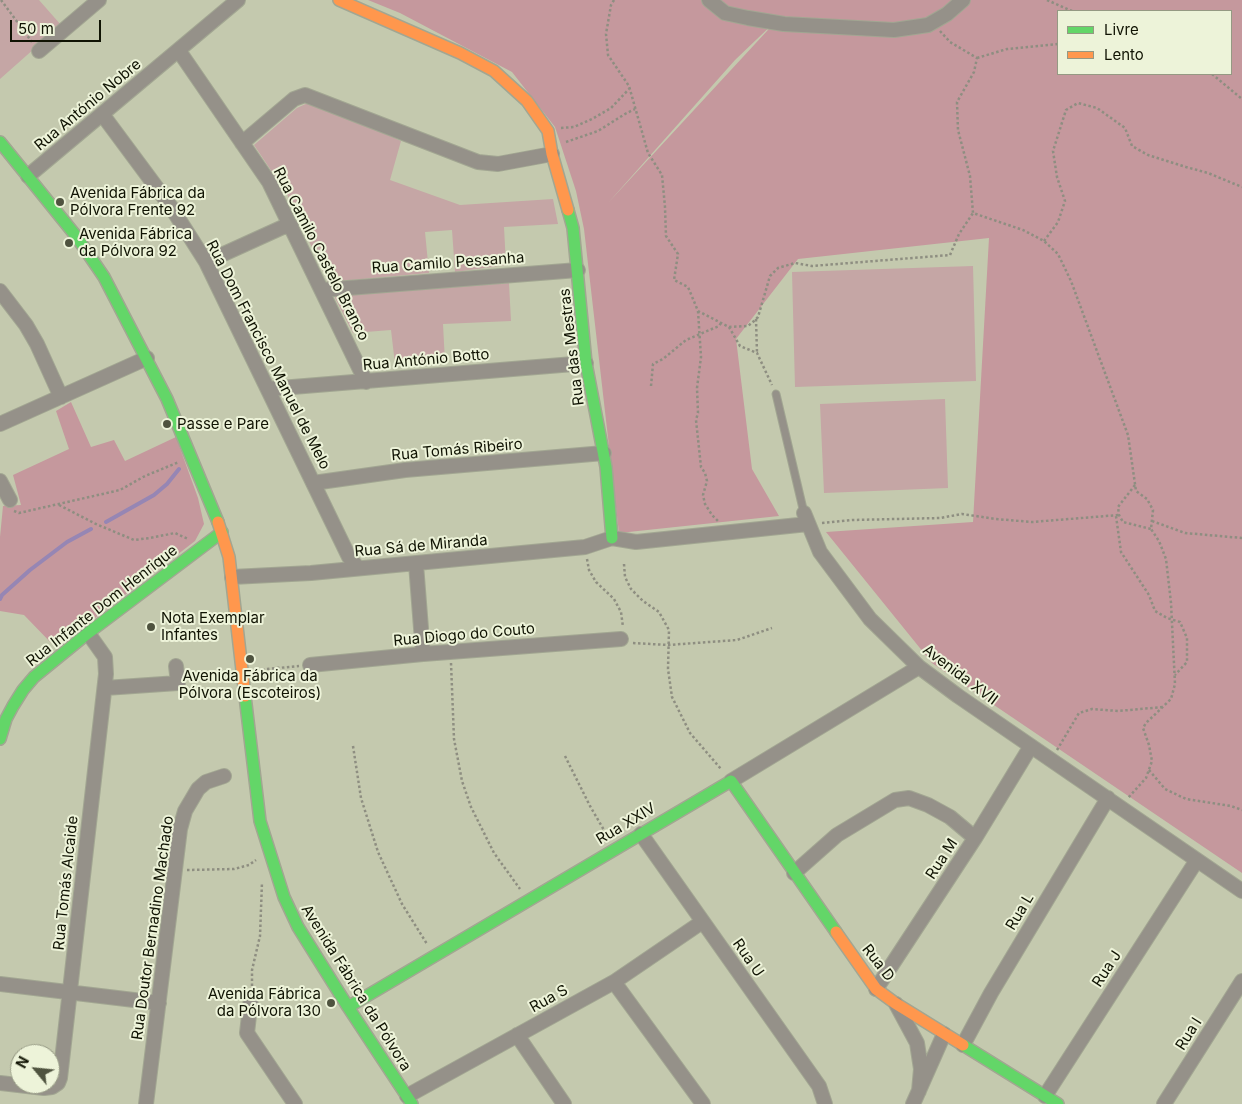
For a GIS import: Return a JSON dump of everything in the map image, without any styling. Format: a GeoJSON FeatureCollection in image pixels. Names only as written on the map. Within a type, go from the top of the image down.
{"type":"FeatureCollection","features":[{"type":"Feature","properties":{"kind":"street"},"geometry":{"type":"LineString","coordinates":[[39,51],[99,0]]}},
{"type":"Feature","properties":{"kind":"street","name":"Rua António Nobre"},"geometry":{"type":"LineString","coordinates":[[28,176],[238,0]]}},
{"type":"Feature","properties":{"kind":"street"},"geometry":{"type":"LineString","coordinates":[[242,142],[294,100],[306,95],[478,162],[498,164],[552,150],[548,131],[527,101],[494,71],[460,53],[339,0]]}},
{"type":"Feature","properties":{"kind":"street"},"geometry":{"type":"LineString","coordinates":[[709,0],[725,13],[784,24],[894,30],[928,25],[947,14],[963,0]]}},
{"type":"Feature","properties":{"kind":"street","name":"Rua Camilo Castelo Branco"},"geometry":{"type":"LineString","coordinates":[[178,51],[269,182],[366,382]]}},
{"type":"Feature","properties":{"kind":"street","name":"Rua Dom Francisco Manuel de Melo"},"geometry":{"type":"LineString","coordinates":[[102,114],[171,207],[206,262],[349,557],[358,568]]}},
{"type":"Feature","properties":{"kind":"street","name":"Avenida Fábrica da Pólvora"},"geometry":{"type":"LineString","coordinates":[[0,144],[76,236],[104,277],[147,358],[192,457],[222,532],[229,557],[260,820],[268,850],[284,897],[298,927],[410,1102]]}},
{"type":"Feature","properties":{"kind":"street","name":"Rua das Mestras"},"geometry":{"type":"LineString","coordinates":[[552,150],[573,228],[586,363],[604,453],[612,538]]}},
{"type":"Feature","properties":{"kind":"street"},"geometry":{"type":"LineString","coordinates":[[206,262],[283,227],[291,226]]}},
{"type":"Feature","properties":{"kind":"street","name":"Rua Camilo Pessanha"},"geometry":{"type":"LineString","coordinates":[[322,290],[578,270]]}},
{"type":"Feature","properties":{"kind":"street"},"geometry":{"type":"LineString","coordinates":[[0,291],[26,325],[37,344],[61,397]]}},
{"type":"Feature","properties":{"kind":"street"},"geometry":{"type":"LineString","coordinates":[[0,424],[147,358]]}},
{"type":"Feature","properties":{"kind":"street","name":"Rua António Botto"},"geometry":{"type":"LineString","coordinates":[[268,389],[586,363]]}},
{"type":"Feature","properties":{"kind":"street","name":"Rua Tomás Ribeiro"},"geometry":{"type":"LineString","coordinates":[[313,483],[405,470],[604,453]]}},
{"type":"Feature","properties":{"kind":"street"},"geometry":{"type":"LineString","coordinates":[[0,481],[10,505]]}},
{"type":"Feature","properties":{"kind":"street"},"geometry":{"type":"LineString","coordinates":[[612,538],[636,542],[730,532],[806,519]]}},
{"type":"Feature","properties":{"kind":"street","name":"Avenida XVII"},"geometry":{"type":"LineString","coordinates":[[806,519],[820,552],[870,619],[919,667],[1242,891]]}},
{"type":"Feature","properties":{"kind":"street","name":"Rua Infante Dom Henrique"},"geometry":{"type":"LineString","coordinates":[[0,739],[6,719],[23,690],[34,677],[88,633],[222,532]]}},
{"type":"Feature","properties":{"kind":"street","name":"Rua Sá de Miranda"},"geometry":{"type":"LineString","coordinates":[[232,577],[311,573],[585,547],[612,538]]}},
{"type":"Feature","properties":{"kind":"street"},"geometry":{"type":"LineString","coordinates":[[416,564],[423,654]]}},
{"type":"Feature","properties":{"kind":"street","name":"Rua Tomás Alcaide"},"geometry":{"type":"LineString","coordinates":[[0,1083],[44,1088],[52,1087],[58,1084],[61,1070],[105,688],[105,657],[88,633]]}},
{"type":"Feature","properties":{"kind":"street","name":"Rua Diogo do Couto"},"geometry":{"type":"LineString","coordinates":[[310,665],[423,654],[621,639]]}},
{"type":"Feature","properties":{"kind":"street"},"geometry":{"type":"LineString","coordinates":[[105,688],[178,683],[176,666]]}},
{"type":"Feature","properties":{"kind":"street","name":"Rua XXIV"},"geometry":{"type":"LineString","coordinates":[[348,1007],[919,667]]}},
{"type":"Feature","properties":{"kind":"street","name":"Rua M"},"geometry":{"type":"LineString","coordinates":[[876,989],[975,838],[1031,746]]}},
{"type":"Feature","properties":{"kind":"street","name":"Rua Doutor Bernadino Machado"},"geometry":{"type":"LineString","coordinates":[[146,1104],[180,829],[185,811],[198,789],[206,782],[224,776]]}},
{"type":"Feature","properties":{"kind":"street","name":"Rua D"},"geometry":{"type":"LineString","coordinates":[[731,780],[876,989],[944,1034],[1058,1104]]}},
{"type":"Feature","properties":{"kind":"street"},"geometry":{"type":"LineString","coordinates":[[794,873],[837,835],[895,800],[909,798],[928,805],[950,817],[975,838]]}},
{"type":"Feature","properties":{"kind":"street","name":"Rua L"},"geometry":{"type":"LineString","coordinates":[[963,1045],[991,993],[1108,798]]}},
{"type":"Feature","properties":{"kind":"street","name":"Rua U"},"geometry":{"type":"LineString","coordinates":[[641,834],[819,1086],[824,1104]]}},
{"type":"Feature","properties":{"kind":"street","name":"Rua J"},"geometry":{"type":"LineString","coordinates":[[1045,1096],[1197,860]]}},
{"type":"Feature","properties":{"kind":"street","name":"Rua S"},"geometry":{"type":"LineString","coordinates":[[410,1102],[517,1035],[614,982],[702,922]]}},
{"type":"Feature","properties":{"kind":"street","name":"Rua I"},"geometry":{"type":"LineString","coordinates":[[1164,1104],[1242,981]]}},
{"type":"Feature","properties":{"kind":"street"},"geometry":{"type":"LineString","coordinates":[[614,982],[702,1104]]}},
{"type":"Feature","properties":{"kind":"street"},"geometry":{"type":"LineString","coordinates":[[0,984],[159,1003]]}},
{"type":"Feature","properties":{"kind":"street"},"geometry":{"type":"LineString","coordinates":[[251,998],[247,1033],[295,1104]]}},
{"type":"Feature","properties":{"kind":"street"},"geometry":{"type":"LineString","coordinates":[[895,1003],[917,1043],[921,1069],[919,1091]]}},
{"type":"Feature","properties":{"kind":"street"},"geometry":{"type":"LineString","coordinates":[[913,1104],[944,1034]]}},
{"type":"Feature","properties":{"kind":"street"},"geometry":{"type":"LineString","coordinates":[[517,1035],[564,1104]]}},
{"type":"Feature","properties":{"kind":"lane","name":"Avenida XVII"},"geometry":{"type":"LineString","coordinates":[[776,394],[806,519]]}},
{"type":"Feature","properties":{"kind":"path"},"geometry":{"type":"LineString","coordinates":[[1,0],[39,51]]}},
{"type":"Feature","properties":{"kind":"path"},"geometry":{"type":"LineString","coordinates":[[614,0],[611,5],[606,34],[608,55],[630,88],[648,153],[662,175],[666,208],[666,236],[678,254],[674,280],[688,288],[698,312],[701,333],[701,357],[697,388],[698,413],[696,420],[701,467],[707,481],[703,495],[705,504],[712,515],[730,532]]}},
{"type":"Feature","properties":{"kind":"path"},"geometry":{"type":"LineString","coordinates":[[1047,0],[1070,10]]}},
{"type":"Feature","properties":{"kind":"path"},"geometry":{"type":"LineString","coordinates":[[935,21],[939,30],[950,42],[976,58],[1007,49],[1057,44]]}},
{"type":"Feature","properties":{"kind":"path"},"geometry":{"type":"LineString","coordinates":[[776,394],[757,353],[756,318],[770,276],[778,268],[795,263],[812,266],[950,255],[973,213],[970,176],[958,130],[957,102],[974,72],[976,58]]}},
{"type":"Feature","properties":{"kind":"path"},"geometry":{"type":"LineString","coordinates":[[1213,75],[1242,99]]}},
{"type":"Feature","properties":{"kind":"path"},"geometry":{"type":"LineString","coordinates":[[548,131],[574,127],[592,119],[611,108],[630,88]]}},
{"type":"Feature","properties":{"kind":"path"},"geometry":{"type":"LineString","coordinates":[[1044,240],[1058,222],[1064,201],[1057,177],[1053,151],[1066,110],[1078,103],[1097,108],[1125,128],[1132,146],[1148,156],[1208,173],[1242,187]]}},
{"type":"Feature","properties":{"kind":"path"},"geometry":{"type":"LineString","coordinates":[[552,150],[598,131],[636,109]]}},
{"type":"Feature","properties":{"kind":"path"},"geometry":{"type":"LineString","coordinates":[[973,213],[1023,230],[1044,240],[1058,254],[1071,281],[1128,435],[1136,491],[1147,498],[1153,510],[1151,530]]}},
{"type":"Feature","properties":{"kind":"path"},"geometry":{"type":"LineString","coordinates":[[698,312],[729,327],[748,326],[756,318]]}},
{"type":"Feature","properties":{"kind":"path"},"geometry":{"type":"LineString","coordinates":[[651,386],[653,364],[663,359],[686,340],[719,326],[721,323]]}},
{"type":"Feature","properties":{"kind":"path"},"geometry":{"type":"LineString","coordinates":[[729,327],[740,346],[757,353]]}},
{"type":"Feature","properties":{"kind":"path"},"geometry":{"type":"LineString","coordinates":[[10,505],[19,513],[120,490],[145,476],[192,457]]}},
{"type":"Feature","properties":{"kind":"path"},"geometry":{"type":"LineString","coordinates":[[1135,484],[1118,507],[1121,552],[1149,595],[1154,610],[1172,620],[1180,622],[1187,638],[1186,662],[1174,675]]}},
{"type":"Feature","properties":{"kind":"path"},"geometry":{"type":"LineString","coordinates":[[59,505],[96,524],[134,540],[175,533],[203,546]]}},
{"type":"Feature","properties":{"kind":"path"},"geometry":{"type":"LineString","coordinates":[[806,519],[940,518],[962,514],[1032,522],[1118,516]]}},
{"type":"Feature","properties":{"kind":"path"},"geometry":{"type":"LineString","coordinates":[[1118,516],[1123,522],[1151,530],[1159,540],[1166,559],[1172,620],[1175,684],[1171,700],[1143,728],[1152,755],[1152,761],[1146,778],[1120,807]]}},
{"type":"Feature","properties":{"kind":"path"},"geometry":{"type":"LineString","coordinates":[[1152,522],[1185,533],[1242,538]]}},
{"type":"Feature","properties":{"kind":"path"},"geometry":{"type":"LineString","coordinates":[[585,547],[590,570],[596,582],[614,599],[621,612],[623,625],[621,639],[636,644],[668,645],[737,640],[772,628]]}},
{"type":"Feature","properties":{"kind":"path"},"geometry":{"type":"LineString","coordinates":[[624,564],[625,577],[630,589],[658,612],[669,630],[668,669],[672,697],[690,733],[731,780]]}},
{"type":"Feature","properties":{"kind":"path"},"geometry":{"type":"LineString","coordinates":[[451,652],[454,740],[462,781],[471,807],[494,853],[528,900]]}},
{"type":"Feature","properties":{"kind":"path"},"geometry":{"type":"LineString","coordinates":[[243,671],[310,665]]}},
{"type":"Feature","properties":{"kind":"path"},"geometry":{"type":"LineString","coordinates":[[1052,760],[1079,713],[1092,709],[1118,711],[1163,707]]}},
{"type":"Feature","properties":{"kind":"path"},"geometry":{"type":"LineString","coordinates":[[352,746],[361,798],[378,852],[402,904],[434,956]]}},
{"type":"Feature","properties":{"kind":"path"},"geometry":{"type":"LineString","coordinates":[[565,756],[590,806],[615,849]]}},
{"type":"Feature","properties":{"kind":"path"},"geometry":{"type":"LineString","coordinates":[[1149,770],[1165,788],[1186,799],[1231,806],[1242,810]]}},
{"type":"Feature","properties":{"kind":"path"},"geometry":{"type":"LineString","coordinates":[[175,870],[234,869],[249,865],[268,850]]}},
{"type":"Feature","properties":{"kind":"path"},"geometry":{"type":"LineString","coordinates":[[251,998],[252,970],[260,936],[263,875]]}},
{"type":"Feature","properties":{"kind":"shaded area"},"geometry":{"type":"Polygon","coordinates":[[[0,0],[39,0],[61,25],[0,79],[0,0]]]}},
{"type":"Feature","properties":{"kind":"shaded area"},"geometry":{"type":"Polygon","coordinates":[[[368,0],[1242,0],[1242,873],[932,663],[826,532],[973,522],[989,238],[798,259],[736,339],[752,469],[779,516],[619,533],[584,229],[576,191],[555,127],[512,72],[400,13],[368,0]],[[779,18],[735,60],[608,203],[779,18]]]}},
{"type":"Feature","properties":{"kind":"shaded area"},"geometry":{"type":"Polygon","coordinates":[[[312,101],[401,141],[390,180],[460,205],[553,199],[558,224],[504,227],[506,265],[455,272],[452,230],[425,232],[429,273],[328,282],[287,194],[254,145],[297,108],[312,101]]]}},
{"type":"Feature","properties":{"kind":"shaded area"},"geometry":{"type":"Polygon","coordinates":[[[973,266],[976,381],[795,387],[792,272],[973,266]]]}},
{"type":"Feature","properties":{"kind":"shaded area"},"geometry":{"type":"Polygon","coordinates":[[[509,283],[511,321],[443,324],[445,362],[395,364],[391,330],[353,333],[334,296],[509,283]]]}},
{"type":"Feature","properties":{"kind":"shaded area"},"geometry":{"type":"Polygon","coordinates":[[[945,399],[948,488],[824,493],[820,404],[945,399]]]}},
{"type":"Feature","properties":{"kind":"shaded area"},"geometry":{"type":"Polygon","coordinates":[[[71,402],[91,447],[114,440],[125,461],[176,437],[198,498],[204,524],[195,541],[56,648],[24,615],[0,611],[0,537],[3,506],[21,505],[13,475],[69,449],[56,411],[71,402]]]}},
{"type":"Feature","properties":{"kind":"waterway"},"geometry":{"type":"LineString","coordinates":[[106,522],[154,495],[167,484],[179,469]]}},
{"type":"Feature","properties":{"kind":"waterway"},"geometry":{"type":"LineString","coordinates":[[0,599],[30,570],[67,542],[91,529]]}},
{"type":"Feature","properties":{"kind":"traffic: fast"},"geometry":{"type":"LineString","coordinates":[[0,142],[76,236],[104,277],[167,399],[218,522]]}},
{"type":"Feature","properties":{"kind":"traffic: fast"},"geometry":{"type":"LineString","coordinates":[[568,210],[573,228],[586,363],[606,467],[612,538]]}},
{"type":"Feature","properties":{"kind":"traffic: fast"},"geometry":{"type":"LineString","coordinates":[[0,739],[6,719],[13,706],[34,677],[88,633],[222,532]]}},
{"type":"Feature","properties":{"kind":"traffic: fast"},"geometry":{"type":"LineString","coordinates":[[245,696],[260,821],[284,897],[298,927],[412,1104]]}},
{"type":"Feature","properties":{"kind":"traffic: fast"},"geometry":{"type":"LineString","coordinates":[[348,1007],[731,781],[836,932]]}},
{"type":"Feature","properties":{"kind":"traffic: fast"},"geometry":{"type":"LineString","coordinates":[[963,1045],[1058,1104]]}},
{"type":"Feature","properties":{"kind":"traffic: slow"},"geometry":{"type":"LineString","coordinates":[[339,0],[460,53],[494,71],[527,101],[548,131],[552,154],[568,210]]}},
{"type":"Feature","properties":{"kind":"traffic: slow"},"geometry":{"type":"LineString","coordinates":[[218,522],[229,557],[245,696]]}},
{"type":"Feature","properties":{"kind":"traffic: slow"},"geometry":{"type":"LineString","coordinates":[[836,932],[876,989],[963,1045]]}},
{"type":"Feature","properties":{"kind":"place","name":"Avenida Fábrica da Pólvora Frente 92"},"geometry":{"type":"Point","coordinates":[60,202]}},
{"type":"Feature","properties":{"kind":"place","name":"Avenida Fábrica da Pólvora 92"},"geometry":{"type":"Point","coordinates":[69,243]}},
{"type":"Feature","properties":{"kind":"place","name":"Passe e Pare"},"geometry":{"type":"Point","coordinates":[167,424]}},
{"type":"Feature","properties":{"kind":"place","name":"Nota Exemplar Infantes"},"geometry":{"type":"Point","coordinates":[151,627]}},
{"type":"Feature","properties":{"kind":"place","name":"Avenida Fábrica da Pólvora (Escoteiros)"},"geometry":{"type":"Point","coordinates":[250,659]}},
{"type":"Feature","properties":{"kind":"place","name":"Avenida Fábrica da Pólvora 130"},"geometry":{"type":"Point","coordinates":[331,1003]}}]}
